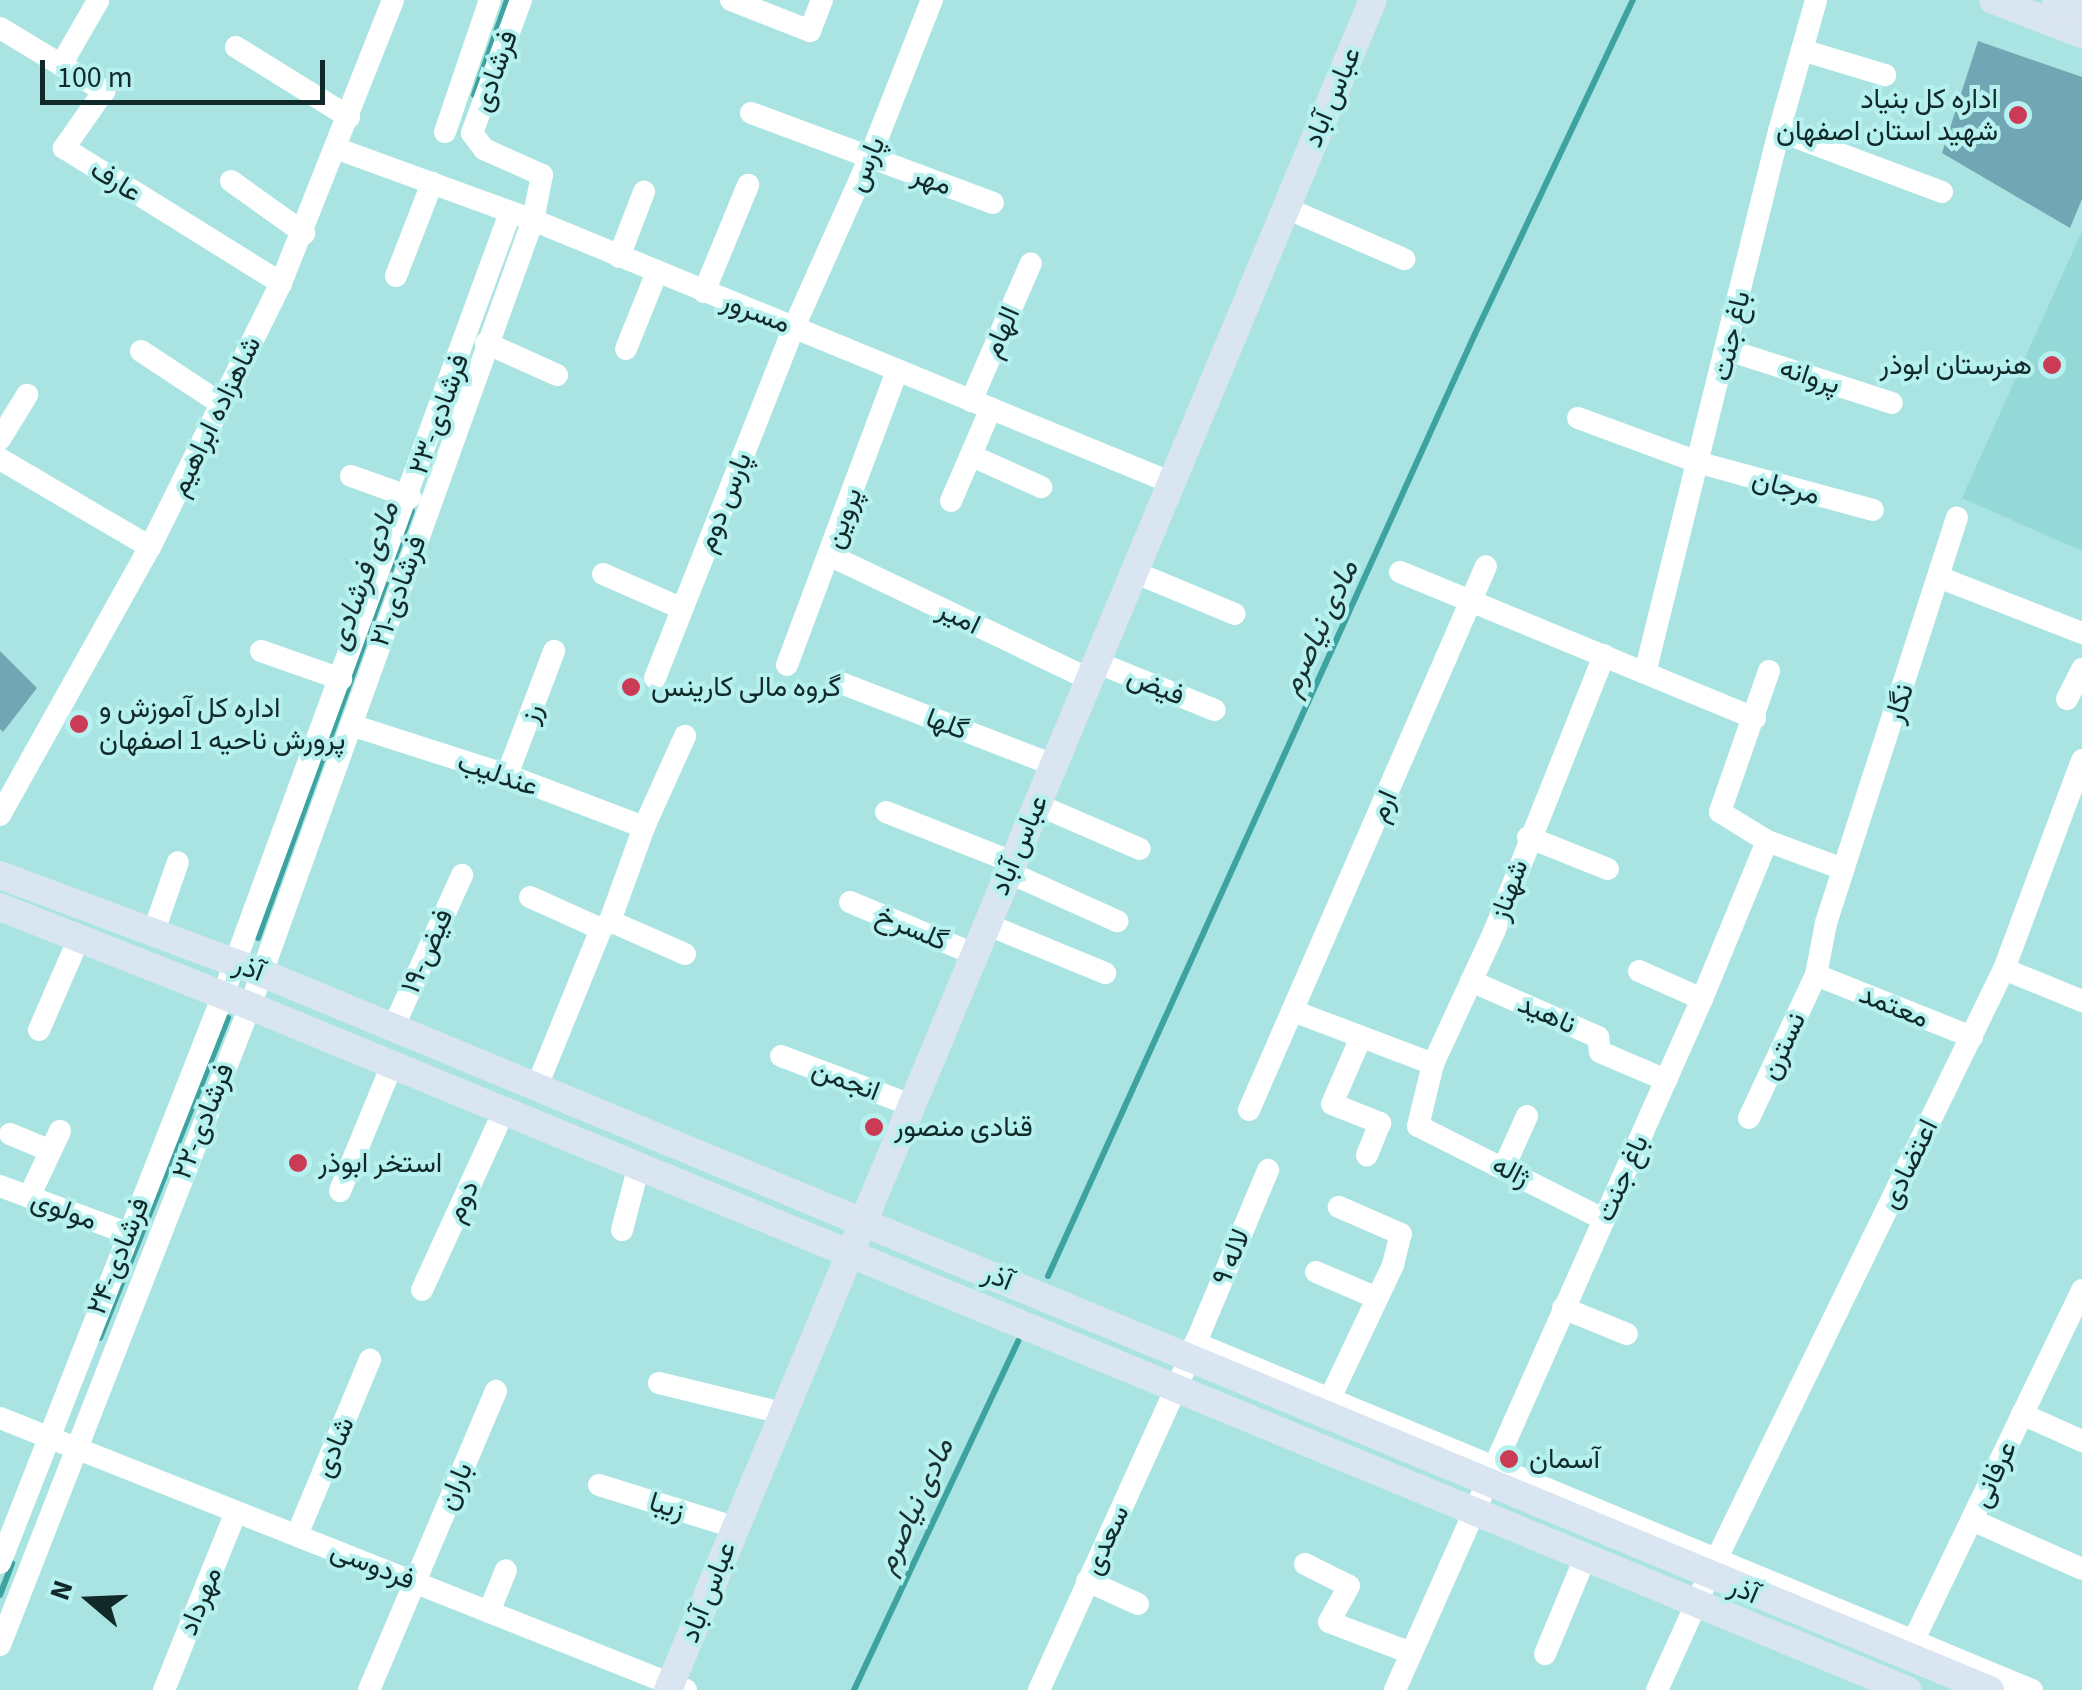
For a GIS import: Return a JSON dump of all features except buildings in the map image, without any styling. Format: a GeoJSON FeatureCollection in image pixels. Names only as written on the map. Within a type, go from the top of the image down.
{"type":"FeatureCollection","features":[{"type":"Feature","properties":{"kind":"main road","name":"عباس آباد"},"geometry":{"type":"LineString","coordinates":[[675,1688],[734,1527],[1373,0]]}},
{"type":"Feature","properties":{"kind":"main road"},"geometry":{"type":"LineString","coordinates":[[1993,0],[2082,34]]}},
{"type":"Feature","properties":{"kind":"main road"},"geometry":{"type":"LineString","coordinates":[[2056,0],[2082,10]]}},
{"type":"Feature","properties":{"kind":"main road","name":"آذر"},"geometry":{"type":"LineString","coordinates":[[0,876],[84,900],[250,962],[862,1222],[1192,1351],[1909,1650],[1990,1690]]}},
{"type":"Feature","properties":{"kind":"main road","name":"آذر"},"geometry":{"type":"LineString","coordinates":[[0,907],[1907,1690]]}},
{"type":"Feature","properties":{"kind":"main road"},"geometry":{"type":"LineString","coordinates":[[1049,1338],[1064,1304]]}},
{"type":"Feature","properties":{"kind":"street","name":"شاهزاده ابراهیم"},"geometry":{"type":"LineString","coordinates":[[0,815],[10,776],[150,547],[281,283],[338,149],[393,0]]}},
{"type":"Feature","properties":{"kind":"street"},"geometry":{"type":"LineString","coordinates":[[445,132],[490,0]]}},
{"type":"Feature","properties":{"kind":"street","name":"فرشادی"},"geometry":{"type":"LineString","coordinates":[[521,0],[472,133],[484,150],[542,175],[533,220]]}},
{"type":"Feature","properties":{"kind":"street"},"geometry":{"type":"LineString","coordinates":[[731,0],[810,32],[822,0]]}},
{"type":"Feature","properties":{"kind":"street","name":"باغ جنت"},"geometry":{"type":"LineString","coordinates":[[1646,672],[1779,131],[1816,0]]}},
{"type":"Feature","properties":{"kind":"street"},"geometry":{"type":"LineString","coordinates":[[61,65],[98,1]]}},
{"type":"Feature","properties":{"kind":"street","name":"پارس"},"geometry":{"type":"LineString","coordinates":[[794,326],[870,157],[927,2]]}},
{"type":"Feature","properties":{"kind":"street","name":"عارف"},"geometry":{"type":"LineString","coordinates":[[0,28],[104,92],[64,148],[281,283]]}},
{"type":"Feature","properties":{"kind":"street"},"geometry":{"type":"LineString","coordinates":[[236,48],[349,117]]}},
{"type":"Feature","properties":{"kind":"street"},"geometry":{"type":"LineString","coordinates":[[1802,50],[1885,75]]}},
{"type":"Feature","properties":{"kind":"street","name":"مهر"},"geometry":{"type":"LineString","coordinates":[[751,113],[993,203]]}},
{"type":"Feature","properties":{"kind":"street"},"geometry":{"type":"LineString","coordinates":[[1779,131],[1942,192]]}},
{"type":"Feature","properties":{"kind":"street","name":"مسرور"},"geometry":{"type":"LineString","coordinates":[[338,149],[533,220],[1172,483]]}},
{"type":"Feature","properties":{"kind":"street"},"geometry":{"type":"LineString","coordinates":[[231,181],[304,234]]}},
{"type":"Feature","properties":{"kind":"street"},"geometry":{"type":"LineString","coordinates":[[396,276],[432,182]]}},
{"type":"Feature","properties":{"kind":"street"},"geometry":{"type":"LineString","coordinates":[[704,292],[748,185]]}},
{"type":"Feature","properties":{"kind":"street"},"geometry":{"type":"LineString","coordinates":[[619,257],[644,192]]}},
{"type":"Feature","properties":{"kind":"street"},"geometry":{"type":"LineString","coordinates":[[1286,208],[1404,258]]}},
{"type":"Feature","properties":{"kind":"street","name":"۲۳-فرشادی"},"geometry":{"type":"LineString","coordinates":[[250,962],[340,680],[410,497],[510,213]]}},
{"type":"Feature","properties":{"kind":"street","name":"۲۱-فرشادی"},"geometry":{"type":"LineString","coordinates":[[250,962],[351,725],[533,220]]}},
{"type":"Feature","properties":{"kind":"street","name":"الهام"},"geometry":{"type":"LineString","coordinates":[[951,501],[972,456],[981,404],[1031,262]]}},
{"type":"Feature","properties":{"kind":"street"},"geometry":{"type":"LineString","coordinates":[[626,349],[657,272]]}},
{"type":"Feature","properties":{"kind":"street","name":"پارس دوم"},"geometry":{"type":"LineString","coordinates":[[655,678],[794,326]]}},
{"type":"Feature","properties":{"kind":"street"},"geometry":{"type":"LineString","coordinates":[[486,343],[558,374]]}},
{"type":"Feature","properties":{"kind":"street","name":"پروانه"},"geometry":{"type":"LineString","coordinates":[[1728,350],[1892,403]]}},
{"type":"Feature","properties":{"kind":"street"},"geometry":{"type":"LineString","coordinates":[[141,351],[220,403]]}},
{"type":"Feature","properties":{"kind":"street","name":"پروین"},"geometry":{"type":"LineString","coordinates":[[787,664],[897,371]]}},
{"type":"Feature","properties":{"kind":"street"},"geometry":{"type":"LineString","coordinates":[[0,439],[27,395]]}},
{"type":"Feature","properties":{"kind":"street","name":"مرجان"},"geometry":{"type":"LineString","coordinates":[[1578,418],[1700,463],[1872,510]]}},
{"type":"Feature","properties":{"kind":"street"},"geometry":{"type":"LineString","coordinates":[[972,456],[1040,488]]}},
{"type":"Feature","properties":{"kind":"street"},"geometry":{"type":"LineString","coordinates":[[0,459],[150,547]]}},
{"type":"Feature","properties":{"kind":"street"},"geometry":{"type":"LineString","coordinates":[[351,476],[410,497]]}},
{"type":"Feature","properties":{"kind":"street","name":"نگار"},"geometry":{"type":"LineString","coordinates":[[1816,975],[1843,869],[1941,578],[1957,518]]}},
{"type":"Feature","properties":{"kind":"street","name":"امیر"},"geometry":{"type":"LineString","coordinates":[[829,555],[1092,671]]}},
{"type":"Feature","properties":{"kind":"street","name":"ارم"},"geometry":{"type":"LineString","coordinates":[[1249,1110],[1486,566]]}},
{"type":"Feature","properties":{"kind":"street"},"geometry":{"type":"LineString","coordinates":[[1134,572],[1235,614]]}},
{"type":"Feature","properties":{"kind":"street"},"geometry":{"type":"LineString","coordinates":[[1400,572],[1755,718]]}},
{"type":"Feature","properties":{"kind":"street"},"geometry":{"type":"LineString","coordinates":[[603,574],[681,608]]}},
{"type":"Feature","properties":{"kind":"street"},"geometry":{"type":"LineString","coordinates":[[1941,578],[2082,633]]}},
{"type":"Feature","properties":{"kind":"street","name":"رز"},"geometry":{"type":"LineString","coordinates":[[507,776],[554,650]]}},
{"type":"Feature","properties":{"kind":"street"},"geometry":{"type":"LineString","coordinates":[[261,652],[340,680]]}},
{"type":"Feature","properties":{"kind":"street","name":"شهناز"},"geometry":{"type":"LineString","coordinates":[[1418,1126],[1432,1064],[1471,981],[1604,655]]}},
{"type":"Feature","properties":{"kind":"street"},"geometry":{"type":"LineString","coordinates":[[2068,699],[2082,669]]}},
{"type":"Feature","properties":{"kind":"street","name":"فیض"},"geometry":{"type":"LineString","coordinates":[[1092,671],[1215,710]]}},
{"type":"Feature","properties":{"kind":"street"},"geometry":{"type":"LineString","coordinates":[[1769,671],[1720,812],[1766,840],[1843,869]]}},
{"type":"Feature","properties":{"kind":"street","name":"گلها"},"geometry":{"type":"LineString","coordinates":[[842,684],[1053,764]]}},
{"type":"Feature","properties":{"kind":"street","name":"عندلیب"},"geometry":{"type":"LineString","coordinates":[[351,725],[507,776],[644,827]]}},
{"type":"Feature","properties":{"kind":"street"},"geometry":{"type":"LineString","coordinates":[[539,1082],[685,736]]}},
{"type":"Feature","properties":{"kind":"street","name":"اعتضادی"},"geometry":{"type":"LineString","coordinates":[[1657,1690],[1712,1568],[2004,969],[2082,760]]}},
{"type":"Feature","properties":{"kind":"street"},"geometry":{"type":"LineString","coordinates":[[1036,804],[1140,849]]}},
{"type":"Feature","properties":{"kind":"street"},"geometry":{"type":"LineString","coordinates":[[886,812],[1010,867],[1117,921]]}},
{"type":"Feature","properties":{"kind":"street"},"geometry":{"type":"LineString","coordinates":[[2059,821],[2082,831]]}},
{"type":"Feature","properties":{"kind":"street"},"geometry":{"type":"LineString","coordinates":[[1528,838],[1608,869]]}},
{"type":"Feature","properties":{"kind":"street","name":"باغ جنت"},"geometry":{"type":"LineString","coordinates":[[1395,1690],[1702,999],[1766,840]]}},
{"type":"Feature","properties":{"kind":"street","name":"آذر"},"geometry":{"type":"LineString","coordinates":[[0,861],[84,900],[158,920],[250,962]]}},
{"type":"Feature","properties":{"kind":"street"},"geometry":{"type":"LineString","coordinates":[[158,920],[178,862]]}},
{"type":"Feature","properties":{"kind":"street","name":"۱۹-فیض"},"geometry":{"type":"LineString","coordinates":[[395,1023],[462,875]]}},
{"type":"Feature","properties":{"kind":"street"},"geometry":{"type":"LineString","coordinates":[[530,897],[685,954]]}},
{"type":"Feature","properties":{"kind":"street","name":"گلسرخ"},"geometry":{"type":"LineString","coordinates":[[850,902],[974,954]]}},
{"type":"Feature","properties":{"kind":"street"},"geometry":{"type":"LineString","coordinates":[[986,924],[1105,972]]}},
{"type":"Feature","properties":{"kind":"street"},"geometry":{"type":"LineString","coordinates":[[39,1030],[79,938]]}},
{"type":"Feature","properties":{"kind":"street","name":"۲۴-فرشادی"},"geometry":{"type":"LineString","coordinates":[[0,1563],[127,1233],[236,1001],[250,962]]}},
{"type":"Feature","properties":{"kind":"street"},"geometry":{"type":"LineString","coordinates":[[2004,969],[2082,1001]]}},
{"type":"Feature","properties":{"kind":"street"},"geometry":{"type":"LineString","coordinates":[[1639,971],[1702,999]]}},
{"type":"Feature","properties":{"kind":"street","name":"معتمد"},"geometry":{"type":"LineString","coordinates":[[1816,975],[1972,1036]]}},
{"type":"Feature","properties":{"kind":"street","name":"نسترن"},"geometry":{"type":"LineString","coordinates":[[1749,1118],[1816,975]]}},
{"type":"Feature","properties":{"kind":"street","name":"ناهید"},"geometry":{"type":"LineString","coordinates":[[1471,981],[1598,1036],[1600,1052],[1666,1080]]}},
{"type":"Feature","properties":{"kind":"street","name":"۲۲-فرشادی"},"geometry":{"type":"LineString","coordinates":[[76,1448],[236,1001]]}},
{"type":"Feature","properties":{"kind":"street"},"geometry":{"type":"LineString","coordinates":[[1293,1011],[1432,1064]]}},
{"type":"Feature","properties":{"kind":"street"},"geometry":{"type":"LineString","coordinates":[[1361,1037],[1332,1104],[1380,1122],[1367,1155]]}},
{"type":"Feature","properties":{"kind":"street","name":"انجمن"},"geometry":{"type":"LineString","coordinates":[[780,1056],[912,1105]]}},
{"type":"Feature","properties":{"kind":"street"},"geometry":{"type":"LineString","coordinates":[[340,1191],[392,1067]]}},
{"type":"Feature","properties":{"kind":"street","name":"دوم"},"geometry":{"type":"LineString","coordinates":[[422,1290],[503,1112]]}},
{"type":"Feature","properties":{"kind":"street"},"geometry":{"type":"LineString","coordinates":[[1504,1167],[1527,1116]]}},
{"type":"Feature","properties":{"kind":"street","name":"ژاله"},"geometry":{"type":"LineString","coordinates":[[1418,1126],[1604,1220]]}},
{"type":"Feature","properties":{"kind":"street"},"geometry":{"type":"LineString","coordinates":[[10,1134],[56,1141],[30,1197]]}},
{"type":"Feature","properties":{"kind":"street"},"geometry":{"type":"LineString","coordinates":[[622,1230],[638,1170]]}},
{"type":"Feature","properties":{"kind":"street","name":"۹ لاله"},"geometry":{"type":"LineString","coordinates":[[1174,1391],[1268,1170]]}},
{"type":"Feature","properties":{"kind":"street","name":"مولوی"},"geometry":{"type":"LineString","coordinates":[[0,1186],[127,1233]]}},
{"type":"Feature","properties":{"kind":"street"},"geometry":{"type":"LineString","coordinates":[[1326,1407],[1377,1298],[1401,1234],[1339,1207]]}},
{"type":"Feature","properties":{"kind":"street"},"geometry":{"type":"LineString","coordinates":[[1316,1272],[1377,1298]]}},
{"type":"Feature","properties":{"kind":"street","name":"عرفانی"},"geometry":{"type":"LineString","coordinates":[[1909,1650],[2082,1290]]}},
{"type":"Feature","properties":{"kind":"street"},"geometry":{"type":"LineString","coordinates":[[1563,1308],[1627,1334]]}},
{"type":"Feature","properties":{"kind":"street","name":"شادی"},"geometry":{"type":"LineString","coordinates":[[297,1535],[370,1360]]}},
{"type":"Feature","properties":{"kind":"street"},"geometry":{"type":"LineString","coordinates":[[659,1383],[782,1413]]}},
{"type":"Feature","properties":{"kind":"street","name":"باران"},"geometry":{"type":"LineString","coordinates":[[369,1690],[496,1391]]}},
{"type":"Feature","properties":{"kind":"street","name":"سعدی"},"geometry":{"type":"LineString","coordinates":[[1039,1690],[1174,1391]]}},
{"type":"Feature","properties":{"kind":"street"},"geometry":{"type":"LineString","coordinates":[[2022,1414],[2082,1441]]}},
{"type":"Feature","properties":{"kind":"street"},"geometry":{"type":"LineString","coordinates":[[0,1418],[46,1438]]}},
{"type":"Feature","properties":{"kind":"street","name":"فردوسی"},"geometry":{"type":"LineString","coordinates":[[46,1438],[675,1688]]}},
{"type":"Feature","properties":{"kind":"street"},"geometry":{"type":"LineString","coordinates":[[0,1644],[76,1448]]}},
{"type":"Feature","properties":{"kind":"street","name":"زیبا"},"geometry":{"type":"LineString","coordinates":[[599,1485],[734,1527]]}},
{"type":"Feature","properties":{"kind":"street","name":"مهرداد"},"geometry":{"type":"LineString","coordinates":[[164,1690],[236,1512]]}},
{"type":"Feature","properties":{"kind":"street"},"geometry":{"type":"LineString","coordinates":[[1972,1520],[2082,1569]]}},
{"type":"Feature","properties":{"kind":"street"},"geometry":{"type":"LineString","coordinates":[[1545,1654],[1585,1558]]}},
{"type":"Feature","properties":{"kind":"street"},"geometry":{"type":"LineString","coordinates":[[1305,1564],[1348,1586],[1329,1622],[1411,1654]]}},
{"type":"Feature","properties":{"kind":"street"},"geometry":{"type":"LineString","coordinates":[[489,1612],[506,1570]]}},
{"type":"Feature","properties":{"kind":"street"},"geometry":{"type":"LineString","coordinates":[[1087,1582],[1138,1604]]}},
{"type":"Feature","properties":{"kind":"street","name":"آذر"},"geometry":{"type":"LineString","coordinates":[[1909,1650],[2032,1690]]}},
{"type":"Feature","properties":{"kind":"shaded area","name":"هنرستان ابوذر"},"geometry":{"type":"Polygon","coordinates":[[[2082,231],[2082,551],[1962,498],[2082,231]]]}},
{"type":"Feature","properties":{"kind":"waterway","name":"مادی فرشادی"},"geometry":{"type":"LineString","coordinates":[[474,95],[507,0]]}},
{"type":"Feature","properties":{"kind":"waterway","name":"مادی نیاصرم"},"geometry":{"type":"LineString","coordinates":[[1048,1276],[1475,334],[1633,0]]}},
{"type":"Feature","properties":{"kind":"waterway","name":"مادی فرشادی"},"geometry":{"type":"LineString","coordinates":[[258,938],[412,511]]}},
{"type":"Feature","properties":{"kind":"waterway","name":"مادی فرشادی"},"geometry":{"type":"LineString","coordinates":[[100,1338],[228,1018]]}},
{"type":"Feature","properties":{"kind":"waterway","name":"مادی نیاصرم"},"geometry":{"type":"LineString","coordinates":[[854,1690],[1018,1341]]}},
{"type":"Feature","properties":{"kind":"waterway","name":"مادی فرشادی"},"geometry":{"type":"LineString","coordinates":[[0,1595],[12,1563]]}},
{"type":"Feature","properties":{"kind":"place","name":"اداره کل بنیاد شهید استان اصفهان"},"geometry":{"type":"Point","coordinates":[2018,115]}},
{"type":"Feature","properties":{"kind":"place","name":"هنرستان ابوذر"},"geometry":{"type":"Point","coordinates":[2052,365]}},
{"type":"Feature","properties":{"kind":"place","name":"گروه مالی کارینس"},"geometry":{"type":"Point","coordinates":[631,687]}},
{"type":"Feature","properties":{"kind":"place","name":"اداره کل آموزش و پرورش ناحیه 1 اصفهان"},"geometry":{"type":"Point","coordinates":[79,724]}},
{"type":"Feature","properties":{"kind":"place","name":"قنادی منصور"},"geometry":{"type":"Point","coordinates":[874,1127]}},
{"type":"Feature","properties":{"kind":"place","name":"استخر ابوذر"},"geometry":{"type":"Point","coordinates":[298,1163]}},
{"type":"Feature","properties":{"kind":"place","name":"آسمان"},"geometry":{"type":"Point","coordinates":[1509,1459]}}]}
